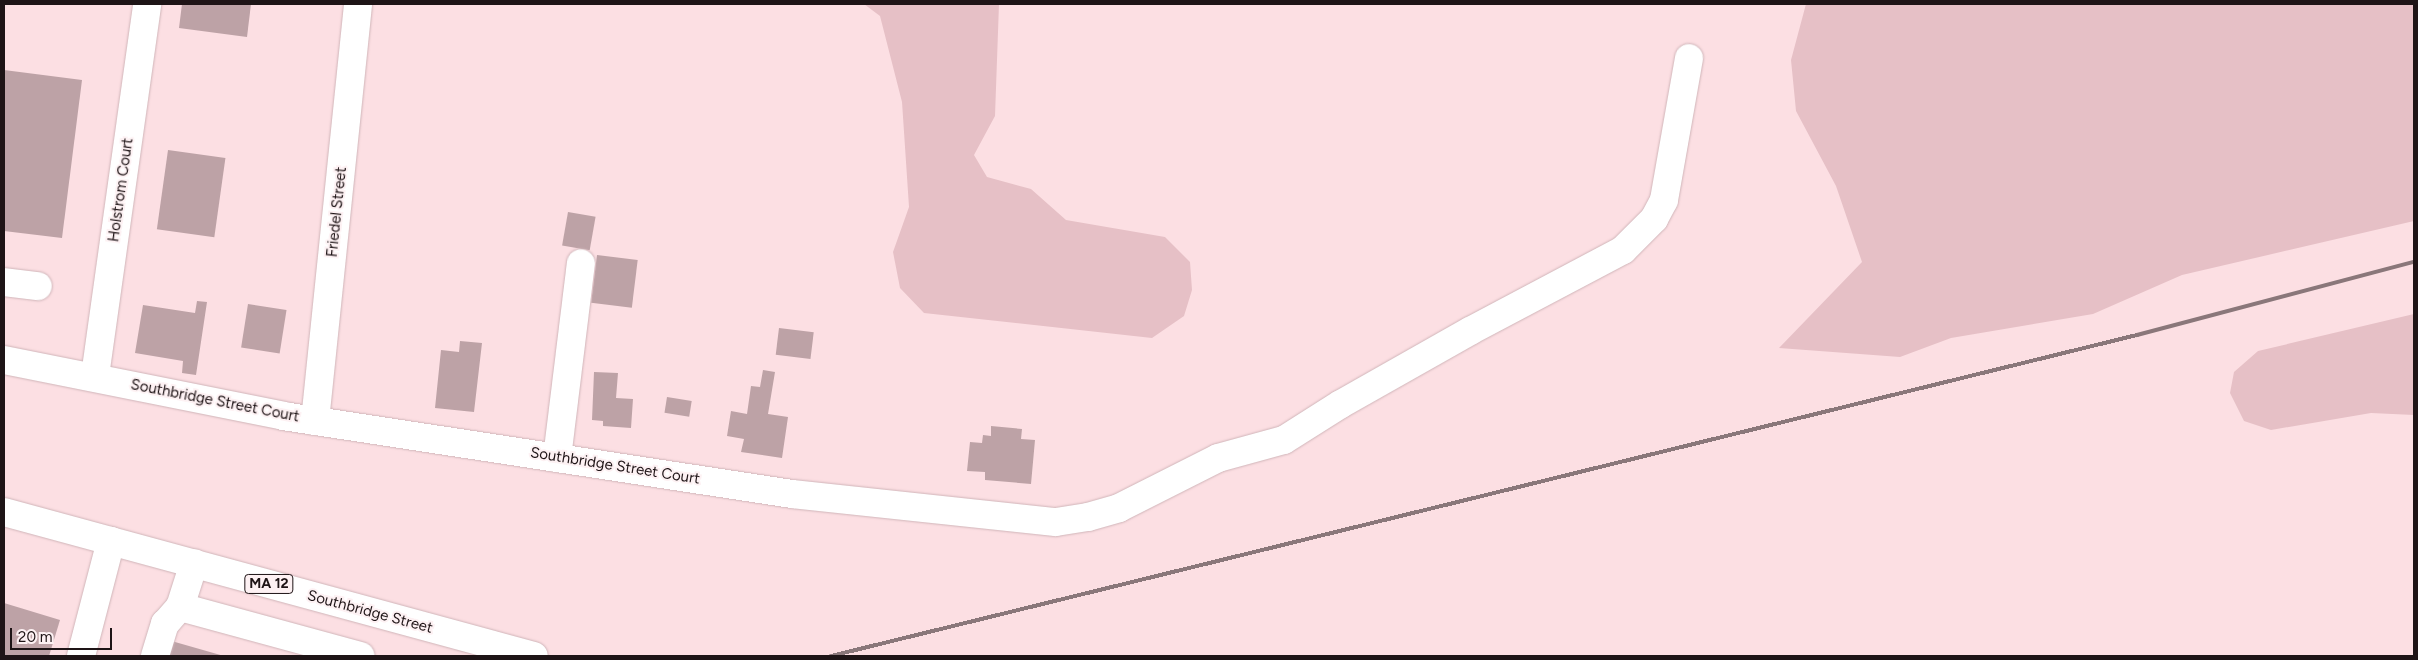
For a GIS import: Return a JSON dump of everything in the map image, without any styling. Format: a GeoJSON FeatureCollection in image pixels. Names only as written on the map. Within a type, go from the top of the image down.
{"type":"FeatureCollection","features":[{"type":"Feature","properties":{"kind":"street","name":"Holstrom Court"},"geometry":{"type":"LineString","coordinates":[[95,376],[147,4]]}},
{"type":"Feature","properties":{"kind":"street","name":"Friedel Street"},"geometry":{"type":"LineString","coordinates":[[316,421],[358,4]]}},
{"type":"Feature","properties":{"kind":"street","name":"Southbridge Street Court"},"geometry":{"type":"LineString","coordinates":[[4,360],[95,376],[316,421],[792,494],[1056,522],[1088,517],[1118,508],[1218,458],[1284,440],[1341,404],[1470,331],[1623,250],[1640,235],[1664,200],[1689,58]]}},
{"type":"Feature","properties":{"kind":"street"},"geometry":{"type":"LineString","coordinates":[[557,458],[581,263]]}},
{"type":"Feature","properties":{"kind":"street"},"geometry":{"type":"LineString","coordinates":[[4,282],[38,286]]}},
{"type":"Feature","properties":{"kind":"street","name":"Southbridge Street"},"geometry":{"type":"LineString","coordinates":[[4,512],[534,656]]}},
{"type":"Feature","properties":{"kind":"street"},"geometry":{"type":"LineString","coordinates":[[81,656],[111,541]]}},
{"type":"Feature","properties":{"kind":"street"},"geometry":{"type":"LineString","coordinates":[[155,656],[165,624],[180,607],[194,563]]}},
{"type":"Feature","properties":{"kind":"street"},"geometry":{"type":"LineString","coordinates":[[180,607],[360,656]]}},
{"type":"Feature","properties":{"kind":"shaded area"},"geometry":{"type":"Polygon","coordinates":[[[864,4],[999,4],[995,116],[974,155],[987,177],[1031,189],[1066,220],[1165,237],[1190,262],[1192,290],[1184,316],[1152,338],[924,313],[900,288],[893,252],[909,207],[902,102],[880,16],[864,4]]]}},
{"type":"Feature","properties":{"kind":"shaded area"},"geometry":{"type":"Polygon","coordinates":[[[1806,4],[2414,4],[2414,221],[2182,275],[2093,314],[1951,338],[1900,357],[1779,348],[1862,262],[1836,186],[1796,111],[1791,60],[1806,4]]]}},
{"type":"Feature","properties":{"kind":"shaded area"},"geometry":{"type":"Polygon","coordinates":[[[2414,314],[2414,415],[2371,413],[2271,430],[2244,421],[2230,393],[2234,372],[2258,351],[2414,314]]]}},
{"type":"Feature","properties":{"kind":"building"},"geometry":{"type":"Polygon","coordinates":[[[182,4],[251,4],[247,37],[179,28],[182,4]]]}},
{"type":"Feature","properties":{"kind":"building"},"geometry":{"type":"Polygon","coordinates":[[[4,70],[82,80],[62,238],[4,231],[4,70]]]}},
{"type":"Feature","properties":{"kind":"building"},"geometry":{"type":"Polygon","coordinates":[[[168,150],[225,158],[214,237],[157,229],[168,150]]]}},
{"type":"Feature","properties":{"kind":"building"},"geometry":{"type":"Polygon","coordinates":[[[568,212],[596,217],[590,250],[562,245],[568,212]]]}},
{"type":"Feature","properties":{"kind":"building"},"geometry":{"type":"Polygon","coordinates":[[[597,255],[638,260],[632,308],[591,303],[597,255]]]}},
{"type":"Feature","properties":{"kind":"building"},"geometry":{"type":"Polygon","coordinates":[[[197,301],[207,302],[196,375],[182,373],[183,361],[135,353],[143,305],[195,313],[197,301]]]}},
{"type":"Feature","properties":{"kind":"building"},"geometry":{"type":"Polygon","coordinates":[[[248,304],[287,310],[280,354],[241,347],[248,304]]]}},
{"type":"Feature","properties":{"kind":"building"},"geometry":{"type":"Polygon","coordinates":[[[779,328],[814,332],[810,359],[776,355],[779,328]]]}},
{"type":"Feature","properties":{"kind":"building"},"geometry":{"type":"Polygon","coordinates":[[[460,341],[482,343],[474,412],[435,408],[441,350],[459,352],[460,341]]]}},
{"type":"Feature","properties":{"kind":"building"},"geometry":{"type":"Polygon","coordinates":[[[763,370],[775,372],[768,414],[788,417],[782,458],[741,452],[744,439],[727,436],[731,411],[747,414],[751,386],[760,387],[763,370]]]}},
{"type":"Feature","properties":{"kind":"building"},"geometry":{"type":"Polygon","coordinates":[[[594,372],[618,373],[616,398],[633,399],[631,428],[603,426],[603,421],[592,420],[594,372]]]}},
{"type":"Feature","properties":{"kind":"building"},"geometry":{"type":"Polygon","coordinates":[[[667,397],[692,401],[689,417],[664,413],[667,397]]]}},
{"type":"Feature","properties":{"kind":"building"},"geometry":{"type":"Polygon","coordinates":[[[991,426],[1022,429],[1021,439],[1035,440],[1031,484],[985,480],[985,472],[967,471],[970,442],[982,443],[983,435],[991,436],[991,426]]]}},
{"type":"Feature","properties":{"kind":"building"},"geometry":{"type":"Polygon","coordinates":[[[4,603],[60,620],[49,656],[4,656],[4,603]]]}},
{"type":"Feature","properties":{"kind":"building"},"geometry":{"type":"Polygon","coordinates":[[[168,640],[224,656],[163,656],[168,640]]]}},
{"type":"Feature","properties":{"kind":"railway"},"geometry":{"type":"LineString","coordinates":[[831,656],[2137,335],[2414,262]]}}]}
